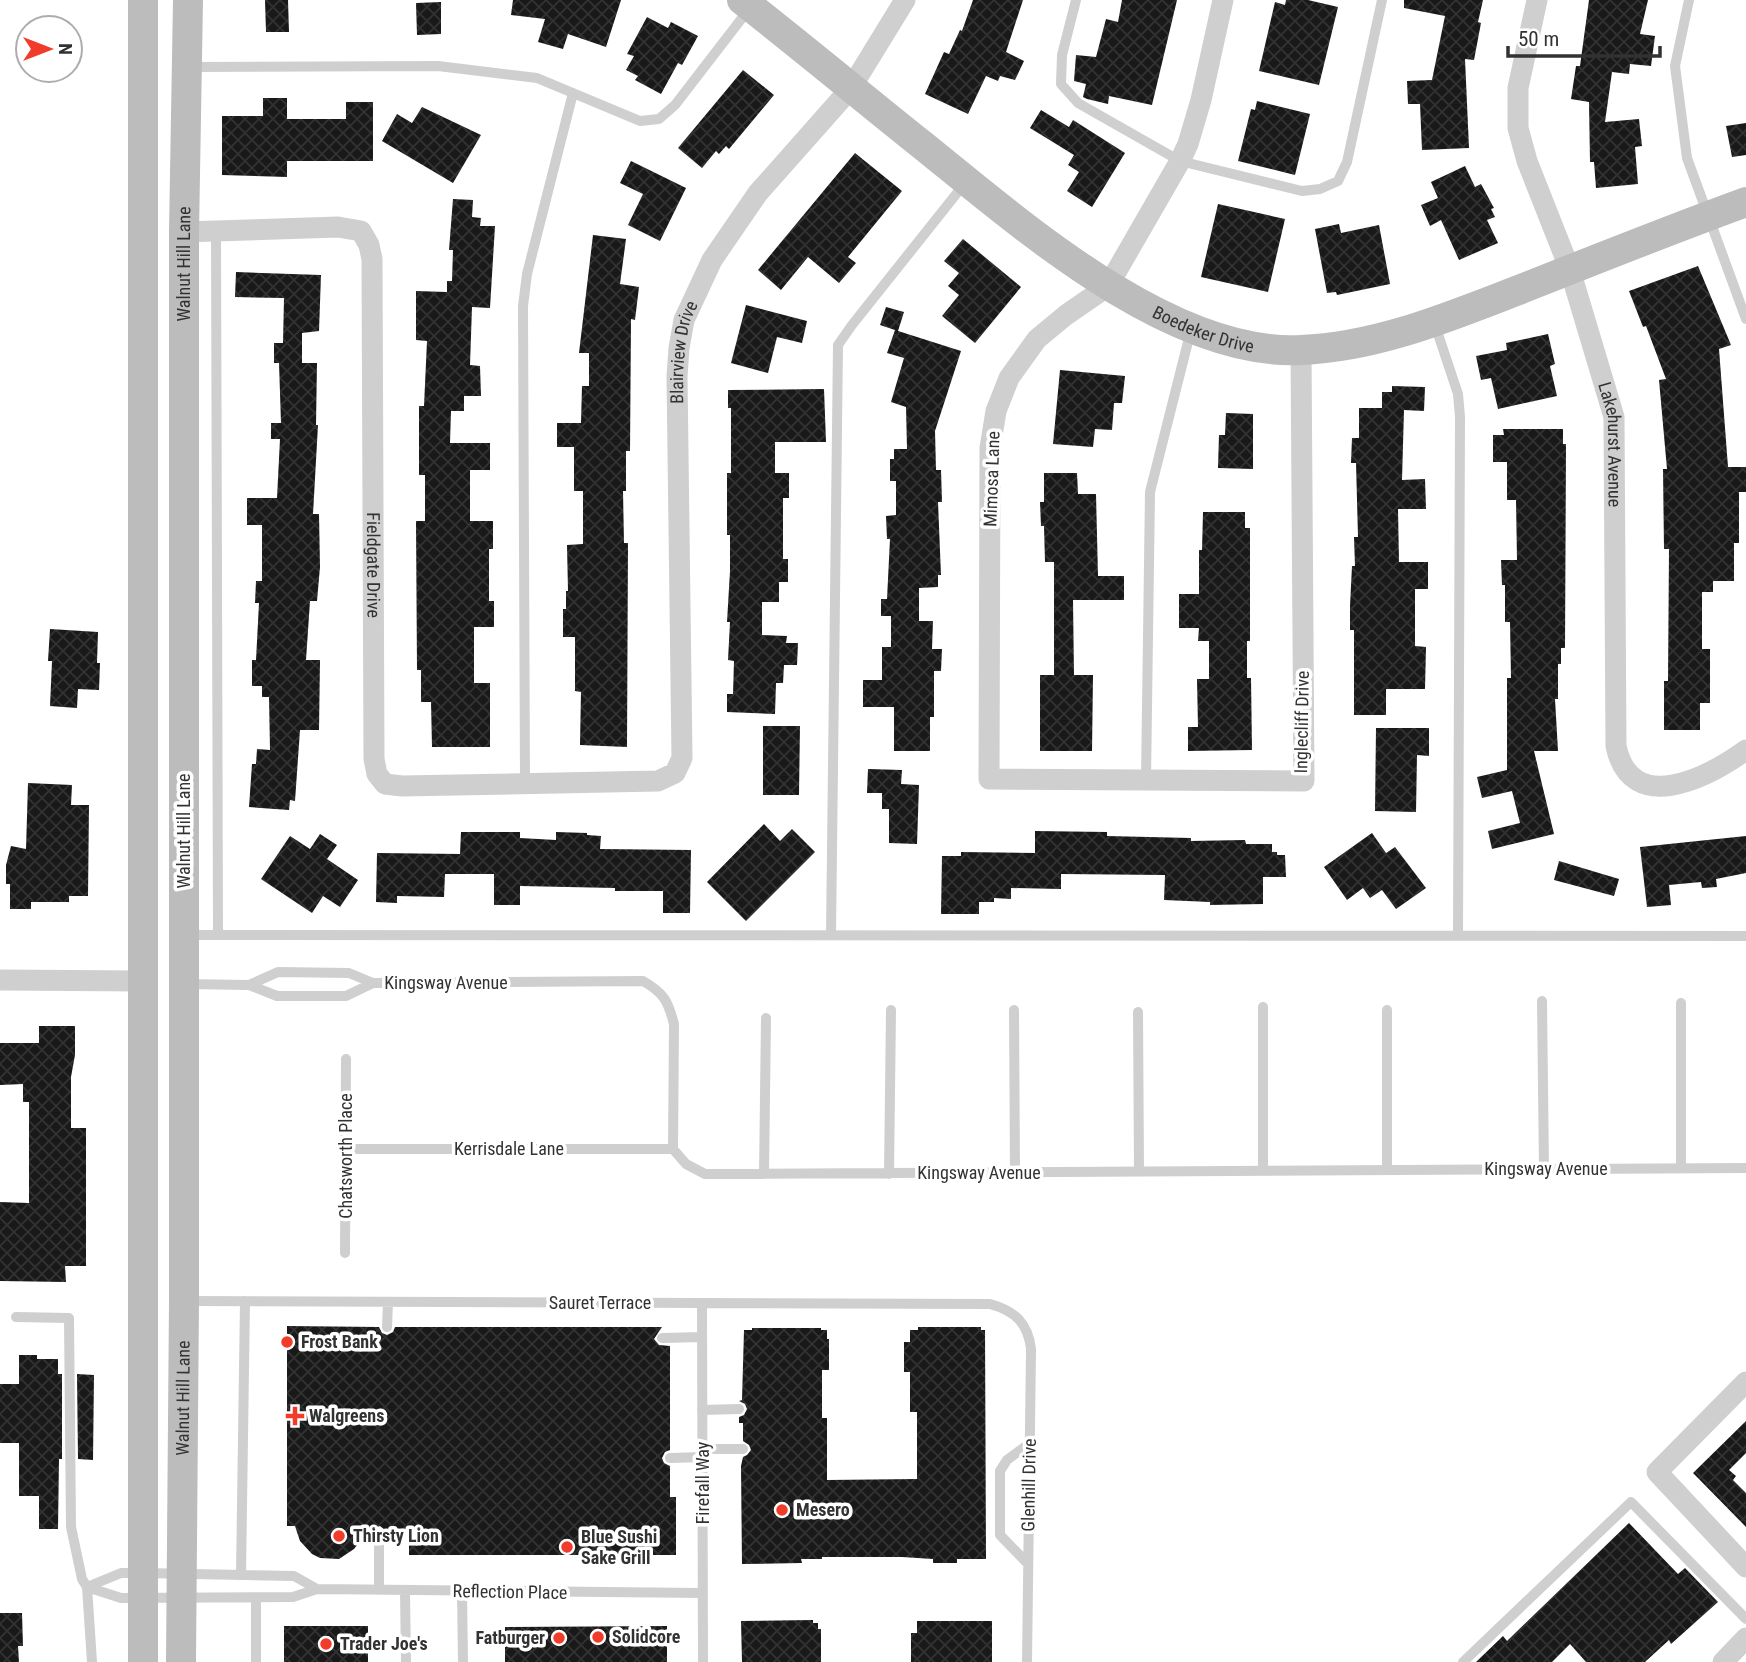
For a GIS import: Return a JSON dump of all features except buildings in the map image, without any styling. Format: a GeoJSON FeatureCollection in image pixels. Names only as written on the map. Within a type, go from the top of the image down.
{"type":"FeatureCollection","features":[{"type":"Feature","properties":{"kind":"main road"},"geometry":{"type":"LineString","coordinates":[[143,0],[143,1662]]}},
{"type":"Feature","properties":{"kind":"main road","name":"Walnut Hill Lane"},"geometry":{"type":"LineString","coordinates":[[181,1662],[184,1301],[184,232],[188,0]]}},
{"type":"Feature","properties":{"kind":"main road","name":"Boedeker Drive"},"geometry":{"type":"LineString","coordinates":[[746,4],[967,181],[1108,286],[1191,330],[1250,347],[1301,351],[1373,341],[1434,322],[1746,202]]}},
{"type":"Feature","properties":{"kind":"main road"},"geometry":{"type":"LineString","coordinates":[[143,233],[184,232]]}},
{"type":"Feature","properties":{"kind":"main road"},"geometry":{"type":"LineString","coordinates":[[141,981],[184,985]]}},
{"type":"Feature","properties":{"kind":"street","name":"Blairview Drive"},"geometry":{"type":"LineString","coordinates":[[675,773],[682,758],[677,376],[684,320],[712,260],[758,193],[851,88],[905,0]]}},
{"type":"Feature","properties":{"kind":"street","name":"Mimosa Lane"},"geometry":{"type":"LineString","coordinates":[[989,779],[990,448],[996,411],[1009,378],[1037,339],[1108,286],[1180,161],[1201,100],[1223,0]]}},
{"type":"Feature","properties":{"kind":"street","name":"Lakehurst Avenue"},"geometry":{"type":"LineString","coordinates":[[1537,0],[1518,88],[1518,128],[1527,160],[1570,270],[1614,417],[1616,746],[1619,761],[1625,771],[1642,784],[1666,787],[1703,776],[1746,750]]}},
{"type":"Feature","properties":{"kind":"street","name":"Fieldgate Drive"},"geometry":{"type":"LineString","coordinates":[[184,232],[338,227],[361,231],[369,245],[372,259],[374,760],[377,774],[385,784],[402,786],[658,781],[675,773]]}},
{"type":"Feature","properties":{"kind":"street","name":"Inglecliff Drive"},"geometry":{"type":"LineString","coordinates":[[989,779],[1304,781],[1301,351]]}},
{"type":"Feature","properties":{"kind":"street"},"geometry":{"type":"LineString","coordinates":[[0,980],[141,981]]}},
{"type":"Feature","properties":{"kind":"street"},"geometry":{"type":"LineString","coordinates":[[1746,1382],[1657,1472],[1746,1567]]}},
{"type":"Feature","properties":{"kind":"street"},"geometry":{"type":"LineString","coordinates":[[1723,1662],[1746,1635]]}},
{"type":"Feature","properties":{"kind":"lane"},"geometry":{"type":"LineString","coordinates":[[1076,0],[1062,55],[1060,83],[1078,103],[1180,161],[1302,191],[1321,189],[1338,181],[1346,162],[1382,0]]}},
{"type":"Feature","properties":{"kind":"lane"},"geometry":{"type":"LineString","coordinates":[[1689,0],[1675,66],[1687,158],[1746,319]]}},
{"type":"Feature","properties":{"kind":"lane"},"geometry":{"type":"LineString","coordinates":[[187,68],[438,66],[537,78],[640,121],[659,120],[675,105],[746,4]]}},
{"type":"Feature","properties":{"kind":"lane"},"geometry":{"type":"LineString","coordinates":[[525,784],[523,306],[527,274],[573,93]]}},
{"type":"Feature","properties":{"kind":"lane"},"geometry":{"type":"LineString","coordinates":[[831,934],[838,345],[967,181]]}},
{"type":"Feature","properties":{"kind":"lane"},"geometry":{"type":"LineString","coordinates":[[216,231],[218,934]]}},
{"type":"Feature","properties":{"kind":"lane"},"geometry":{"type":"LineString","coordinates":[[1434,322],[1458,394],[1460,417],[1458,935]]}},
{"type":"Feature","properties":{"kind":"lane"},"geometry":{"type":"LineString","coordinates":[[1146,780],[1150,492],[1191,330]]}},
{"type":"Feature","properties":{"kind":"lane"},"geometry":{"type":"LineString","coordinates":[[184,934],[1746,936]]}},
{"type":"Feature","properties":{"kind":"lane","name":"Kingsway Avenue"},"geometry":{"type":"LineString","coordinates":[[249,985],[278,972],[349,973],[373,983],[643,981],[658,990],[669,1006],[674,1024],[673,1149],[686,1164],[705,1174],[1746,1168]]}},
{"type":"Feature","properties":{"kind":"lane"},"geometry":{"type":"LineString","coordinates":[[303,996],[304,972]]}},
{"type":"Feature","properties":{"kind":"lane","name":"Kingsway Avenue"},"geometry":{"type":"LineString","coordinates":[[184,985],[249,985],[277,996],[346,996],[373,983]]}},
{"type":"Feature","properties":{"kind":"lane"},"geometry":{"type":"LineString","coordinates":[[1542,1001],[1544,1170]]}},
{"type":"Feature","properties":{"kind":"lane"},"geometry":{"type":"LineString","coordinates":[[1681,1003],[1681,1168]]}},
{"type":"Feature","properties":{"kind":"lane"},"geometry":{"type":"LineString","coordinates":[[1263,1007],[1263,1171]]}},
{"type":"Feature","properties":{"kind":"lane"},"geometry":{"type":"LineString","coordinates":[[889,1174],[891,1010]]}},
{"type":"Feature","properties":{"kind":"lane"},"geometry":{"type":"LineString","coordinates":[[1014,1010],[1015,1173]]}},
{"type":"Feature","properties":{"kind":"lane"},"geometry":{"type":"LineString","coordinates":[[1387,1010],[1387,1170]]}},
{"type":"Feature","properties":{"kind":"lane"},"geometry":{"type":"LineString","coordinates":[[1138,1012],[1139,1172]]}},
{"type":"Feature","properties":{"kind":"lane"},"geometry":{"type":"LineString","coordinates":[[764,1174],[766,1018]]}},
{"type":"Feature","properties":{"kind":"lane","name":"Chatsworth Place"},"geometry":{"type":"LineString","coordinates":[[345,1253],[346,1059]]}},
{"type":"Feature","properties":{"kind":"lane","name":"Kerrisdale Lane"},"geometry":{"type":"LineString","coordinates":[[346,1149],[673,1149]]}},
{"type":"Feature","properties":{"kind":"lane","name":"Sauret Terrace"},"geometry":{"type":"LineString","coordinates":[[184,1301],[990,1304],[1015,1314]]}},
{"type":"Feature","properties":{"kind":"lane"},"geometry":{"type":"LineString","coordinates":[[241,1574],[245,1301]]}},
{"type":"Feature","properties":{"kind":"lane"},"geometry":{"type":"LineString","coordinates":[[387,1327],[388,1302]]}},
{"type":"Feature","properties":{"kind":"lane","name":"Firefall Way"},"geometry":{"type":"LineString","coordinates":[[702,1304],[703,1662]]}},
{"type":"Feature","properties":{"kind":"lane","name":"Glenhill Drive"},"geometry":{"type":"LineString","coordinates":[[1015,1314],[1030,1336],[1027,1662]]}},
{"type":"Feature","properties":{"kind":"lane"},"geometry":{"type":"LineString","coordinates":[[16,1317],[68,1318],[71,1527],[82,1579],[87,1587],[92,1662]]}},
{"type":"Feature","properties":{"kind":"lane"},"geometry":{"type":"LineString","coordinates":[[662,1338],[702,1337]]}},
{"type":"Feature","properties":{"kind":"lane"},"geometry":{"type":"LineString","coordinates":[[702,1410],[739,1409]]}},
{"type":"Feature","properties":{"kind":"lane"},"geometry":{"type":"LineString","coordinates":[[1028,1564],[1000,1535],[1000,1471],[1007,1461],[1030,1443]]}},
{"type":"Feature","properties":{"kind":"lane"},"geometry":{"type":"LineString","coordinates":[[670,1458],[743,1448]]}},
{"type":"Feature","properties":{"kind":"lane"},"geometry":{"type":"LineString","coordinates":[[1463,1662],[1631,1502],[1746,1635]]}},
{"type":"Feature","properties":{"kind":"lane"},"geometry":{"type":"LineString","coordinates":[[379,1534],[379,1590]]}},
{"type":"Feature","properties":{"kind":"lane"},"geometry":{"type":"LineString","coordinates":[[121,1573],[142,1585],[121,1598],[87,1587],[121,1573]]}},
{"type":"Feature","properties":{"kind":"lane","name":"Reflection Place"},"geometry":{"type":"LineString","coordinates":[[142,1585],[181,1586],[241,1574],[294,1576],[317,1589]]}},
{"type":"Feature","properties":{"kind":"lane","name":"Reflection Place"},"geometry":{"type":"LineString","coordinates":[[142,1585],[181,1586],[256,1598],[293,1597],[317,1589],[703,1593]]}},
{"type":"Feature","properties":{"kind":"lane"},"geometry":{"type":"LineString","coordinates":[[405,1591],[406,1662]]}},
{"type":"Feature","properties":{"kind":"lane"},"geometry":{"type":"LineString","coordinates":[[462,1591],[463,1662]]}},
{"type":"Feature","properties":{"kind":"lane"},"geometry":{"type":"LineString","coordinates":[[256,1598],[256,1662]]}},
{"type":"Feature","properties":{"kind":"place","name":"Frost Bank"},"geometry":{"type":"Point","coordinates":[287,1342]}},
{"type":"Feature","properties":{"kind":"place","name":"Walgreens"},"geometry":{"type":"Point","coordinates":[295,1416]}},
{"type":"Feature","properties":{"kind":"place","name":"Mesero"},"geometry":{"type":"Point","coordinates":[782,1510]}},
{"type":"Feature","properties":{"kind":"place","name":"Thirsty Lion"},"geometry":{"type":"Point","coordinates":[339,1536]}},
{"type":"Feature","properties":{"kind":"place","name":"Blue Sushi Sake Grill"},"geometry":{"type":"Point","coordinates":[567,1547]}},
{"type":"Feature","properties":{"kind":"place","name":"Solidcore"},"geometry":{"type":"Point","coordinates":[598,1637]}},
{"type":"Feature","properties":{"kind":"place","name":"Fatburger"},"geometry":{"type":"Point","coordinates":[559,1638]}},
{"type":"Feature","properties":{"kind":"place","name":"Trader Joe's"},"geometry":{"type":"Point","coordinates":[326,1644]}}]}
